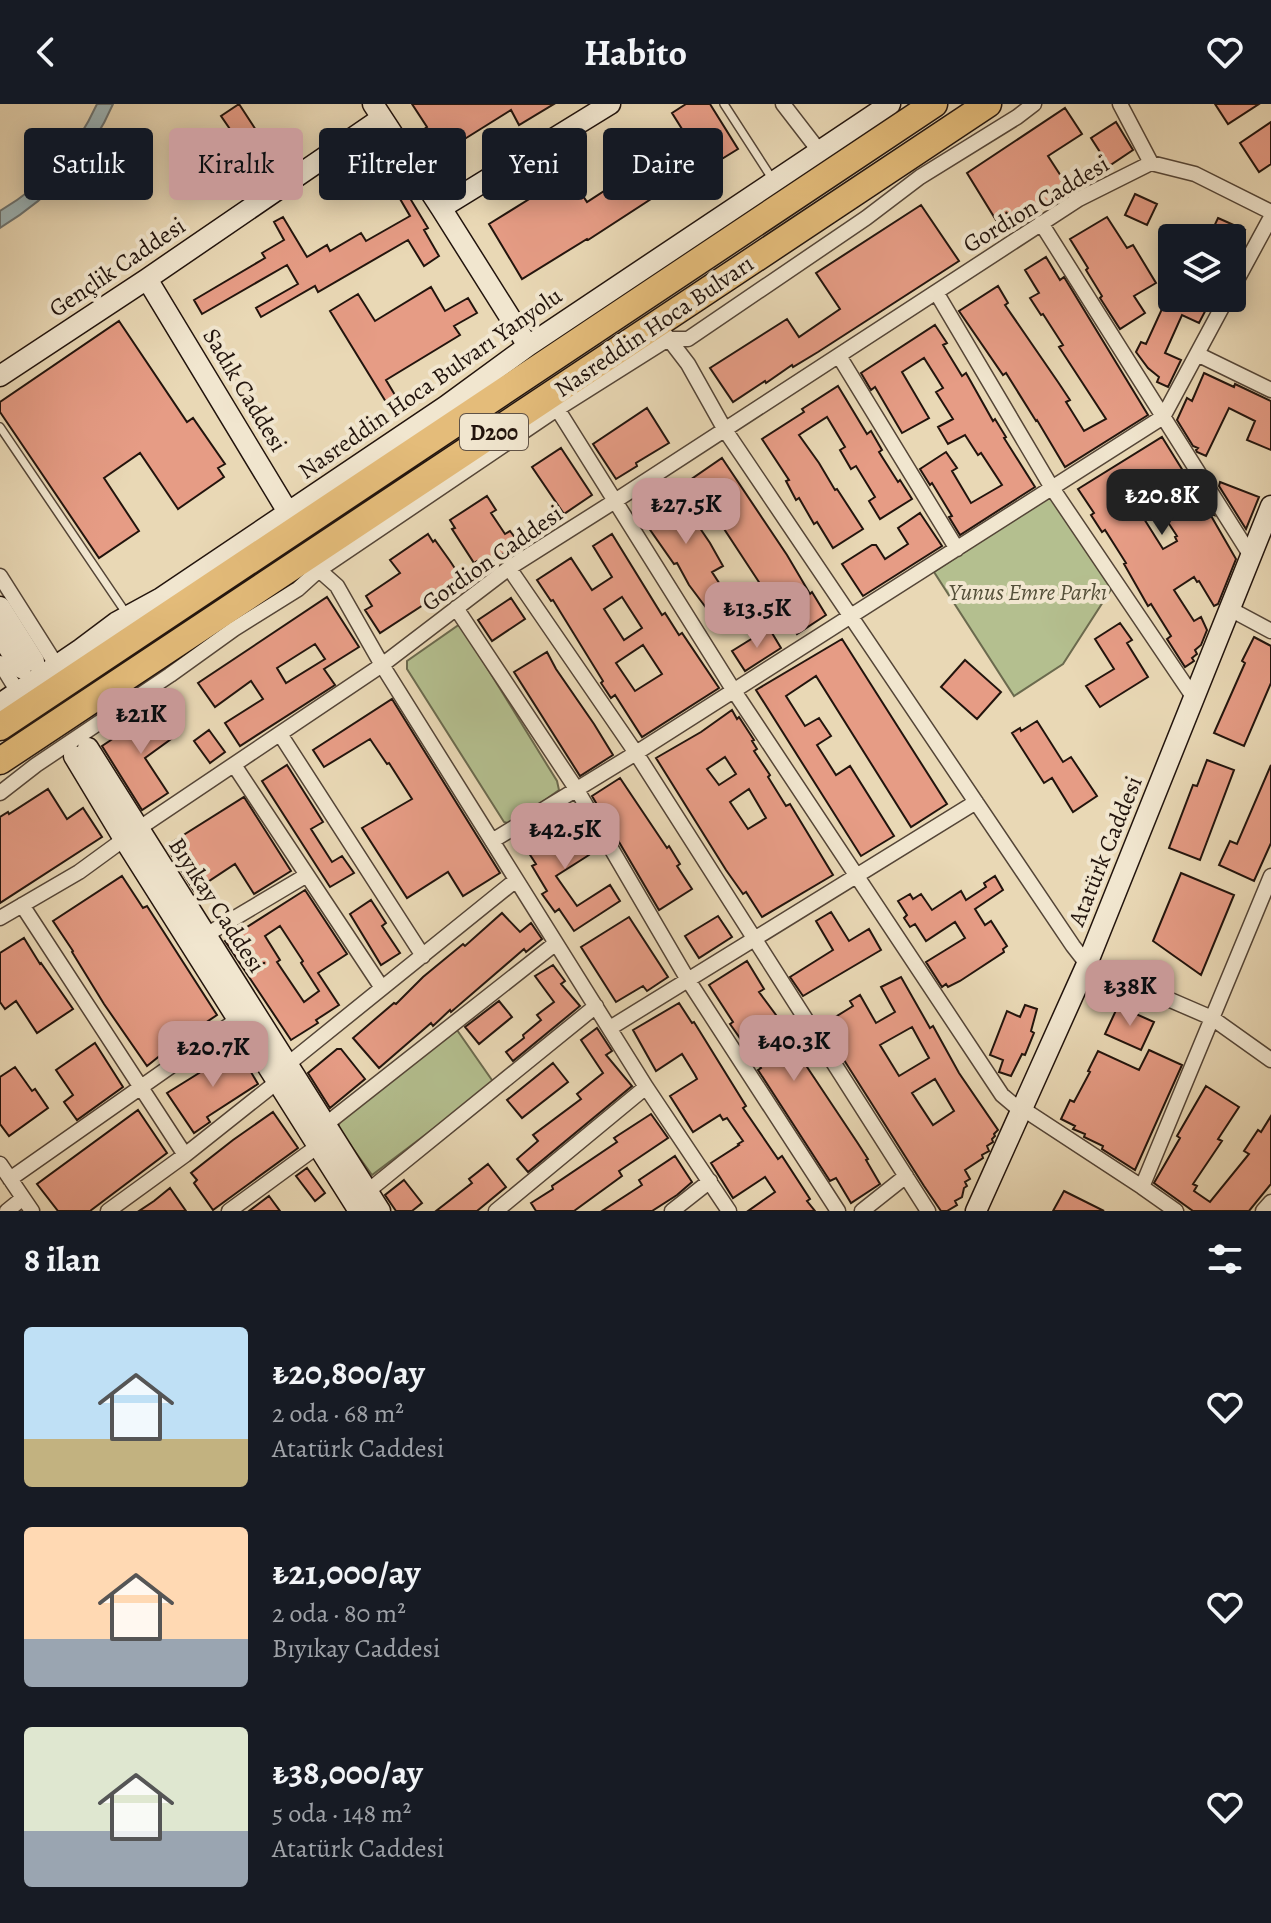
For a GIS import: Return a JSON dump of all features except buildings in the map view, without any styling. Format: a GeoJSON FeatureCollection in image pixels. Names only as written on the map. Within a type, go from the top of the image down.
{"type":"FeatureCollection","features":[{"type":"Feature","properties":{"kind":"highway","name":"Nasreddin Hoca Bulvarı"},"geometry":{"type":"LineString","coordinates":[[0,727],[294,521],[934,104]]}},
{"type":"Feature","properties":{"kind":"highway","name":"Nasreddin Hoca Bulvarı"},"geometry":{"type":"LineString","coordinates":[[0,761],[663,331],[988,104]]}},
{"type":"Feature","properties":{"kind":"street"},"geometry":{"type":"LineString","coordinates":[[441,208],[610,104]]}},
{"type":"Feature","properties":{"kind":"street"},"geometry":{"type":"LineString","coordinates":[[783,104],[820,152]]}},
{"type":"Feature","properties":{"kind":"street","name":"Nasreddin Hoca Bulvarı Yanyolu"},"geometry":{"type":"LineString","coordinates":[[0,704],[128,615],[294,521],[528,346],[890,104]]}},
{"type":"Feature","properties":{"kind":"street"},"geometry":{"type":"LineString","coordinates":[[663,331],[688,339],[866,218],[920,177],[1034,104]]}},
{"type":"Feature","properties":{"kind":"street"},"geometry":{"type":"LineString","coordinates":[[1120,104],[1151,163],[1195,174],[1271,214],[1246,262]]}},
{"type":"Feature","properties":{"kind":"street"},"geometry":{"type":"LineString","coordinates":[[377,111],[528,346]]}},
{"type":"Feature","properties":{"kind":"street","name":"Gençlik Caddesi"},"geometry":{"type":"LineString","coordinates":[[0,376],[147,279],[377,111]]}},
{"type":"Feature","properties":{"kind":"street","name":"Gordion Caddesi"},"geometry":{"type":"LineString","coordinates":[[0,918],[79,872],[382,665],[509,568],[1079,199],[1151,163]]}},
{"type":"Feature","properties":{"kind":"street"},"geometry":{"type":"LineString","coordinates":[[1041,223],[1251,556]]}},
{"type":"Feature","properties":{"kind":"street","name":"Sadık Caddesi"},"geometry":{"type":"LineString","coordinates":[[147,279],[294,521]]}},
{"type":"Feature","properties":{"kind":"street"},"geometry":{"type":"LineString","coordinates":[[936,292],[1052,488],[1194,698]]}},
{"type":"Feature","properties":{"kind":"street"},"geometry":{"type":"LineString","coordinates":[[492,841],[636,753],[1163,417],[1220,312]]}},
{"type":"Feature","properties":{"kind":"street"},"geometry":{"type":"LineString","coordinates":[[663,331],[688,364],[725,430],[850,617],[1087,964],[1212,1018],[1271,1060]]}},
{"type":"Feature","properties":{"kind":"street"},"geometry":{"type":"LineString","coordinates":[[1197,354],[1271,390]]}},
{"type":"Feature","properties":{"kind":"street"},"geometry":{"type":"LineString","coordinates":[[839,356],[957,549]]}},
{"type":"Feature","properties":{"kind":"street"},"geometry":{"type":"LineString","coordinates":[[0,793],[234,629],[298,589],[319,570],[553,402],[734,691],[1002,1095],[1176,1211]]}},
{"type":"Feature","properties":{"kind":"street","name":"Atatürk Caddesi"},"geometry":{"type":"LineString","coordinates":[[976,1211],[1087,964],[1271,506]]}},
{"type":"Feature","properties":{"kind":"street"},"geometry":{"type":"LineString","coordinates":[[509,568],[636,753],[928,1211]]}},
{"type":"Feature","properties":{"kind":"street"},"geometry":{"type":"LineString","coordinates":[[319,570],[337,586],[382,665],[516,880],[646,1087],[729,1211]]}},
{"type":"Feature","properties":{"kind":"street"},"geometry":{"type":"LineString","coordinates":[[0,576],[57,666]]}},
{"type":"Feature","properties":{"kind":"street"},"geometry":{"type":"LineString","coordinates":[[0,607],[27,664],[0,634]]}},
{"type":"Feature","properties":{"kind":"street"},"geometry":{"type":"LineString","coordinates":[[456,608],[577,790],[688,980],[838,1211]]}},
{"type":"Feature","properties":{"kind":"street"},"geometry":{"type":"LineString","coordinates":[[1230,609],[1271,631]]}},
{"type":"Feature","properties":{"kind":"street"},"geometry":{"type":"LineString","coordinates":[[0,663],[18,692]]}},
{"type":"Feature","properties":{"kind":"street"},"geometry":{"type":"LineString","coordinates":[[280,734],[423,956]]}},
{"type":"Feature","properties":{"kind":"street","name":"Bıyıkay Caddesi"},"geometry":{"type":"LineString","coordinates":[[81,752],[238,1019],[359,1211]]}},
{"type":"Feature","properties":{"kind":"street"},"geometry":{"type":"LineString","coordinates":[[234,765],[382,988]]}},
{"type":"Feature","properties":{"kind":"street"},"geometry":{"type":"LineString","coordinates":[[610,1028],[976,802]]}},
{"type":"Feature","properties":{"kind":"street","name":"Bıyıkay Caddesi"},"geometry":{"type":"LineString","coordinates":[[131,834],[206,935],[380,1211]]}},
{"type":"Feature","properties":{"kind":"street"},"geometry":{"type":"LineString","coordinates":[[206,935],[307,875]]}},
{"type":"Feature","properties":{"kind":"street"},"geometry":{"type":"LineString","coordinates":[[110,1210],[277,1082],[288,1064],[516,880]]}},
{"type":"Feature","properties":{"kind":"street"},"geometry":{"type":"LineString","coordinates":[[1142,1187],[1270,882]]}},
{"type":"Feature","properties":{"kind":"street"},"geometry":{"type":"LineString","coordinates":[[22,905],[185,1155]]}},
{"type":"Feature","properties":{"kind":"street"},"geometry":{"type":"LineString","coordinates":[[325,1125],[556,943]]}},
{"type":"Feature","properties":{"kind":"street"},"geometry":{"type":"LineString","coordinates":[[368,1191],[596,1006]]}},
{"type":"Feature","properties":{"kind":"street"},"geometry":{"type":"LineString","coordinates":[[10,1179],[238,1019]]}},
{"type":"Feature","properties":{"kind":"street"},"geometry":{"type":"LineString","coordinates":[[496,1211],[646,1087]]}},
{"type":"Feature","properties":{"kind":"street"},"geometry":{"type":"LineString","coordinates":[[229,1211],[318,1146]]}},
{"type":"Feature","properties":{"kind":"street"},"geometry":{"type":"LineString","coordinates":[[0,1164],[32,1211]]}},
{"type":"Feature","properties":{"kind":"street"},"geometry":{"type":"LineString","coordinates":[[862,1211],[906,1176]]}},
{"type":"Feature","properties":{"kind":"street"},"geometry":{"type":"LineString","coordinates":[[672,1211],[710,1181]]}},
{"type":"Feature","properties":{"kind":"street"},"geometry":{"type":"LineString","coordinates":[[7,1211],[23,1198]]}},
{"type":"Feature","properties":{"kind":"street"},"geometry":{"type":"LineString","coordinates":[[1263,1211],[1271,1202]]}},
{"type":"Feature","properties":{"kind":"lane"},"geometry":{"type":"LineString","coordinates":[[724,104],[774,182]]}},
{"type":"Feature","properties":{"kind":"lane"},"geometry":{"type":"LineString","coordinates":[[0,427],[128,615]]}},
{"type":"Feature","properties":{"kind":"green space","name":"Yunus Emre Parkı"},"geometry":{"type":"Polygon","coordinates":[[[1051,495],[1112,588],[1063,664],[1014,696],[934,572],[1051,495]]]}},
{"type":"Feature","properties":{"kind":"green space"},"geometry":{"type":"Polygon","coordinates":[[[460,624],[557,781],[559,790],[511,824],[504,822],[407,669],[407,661],[460,624]]]}},
{"type":"Feature","properties":{"kind":"green space"},"geometry":{"type":"Polygon","coordinates":[[[457,1030],[494,1083],[372,1175],[338,1128],[341,1118],[457,1030]]]}},
{"type":"Feature","properties":{"kind":"water"},"geometry":{"type":"Polygon","coordinates":[[[97,104],[113,104],[102,128],[84,128],[97,104]]]}},
{"type":"Feature","properties":{"kind":"water"},"geometry":{"type":"Polygon","coordinates":[[[24,195],[24,200],[39,200],[0,228],[0,211],[24,195]]]}}]}
